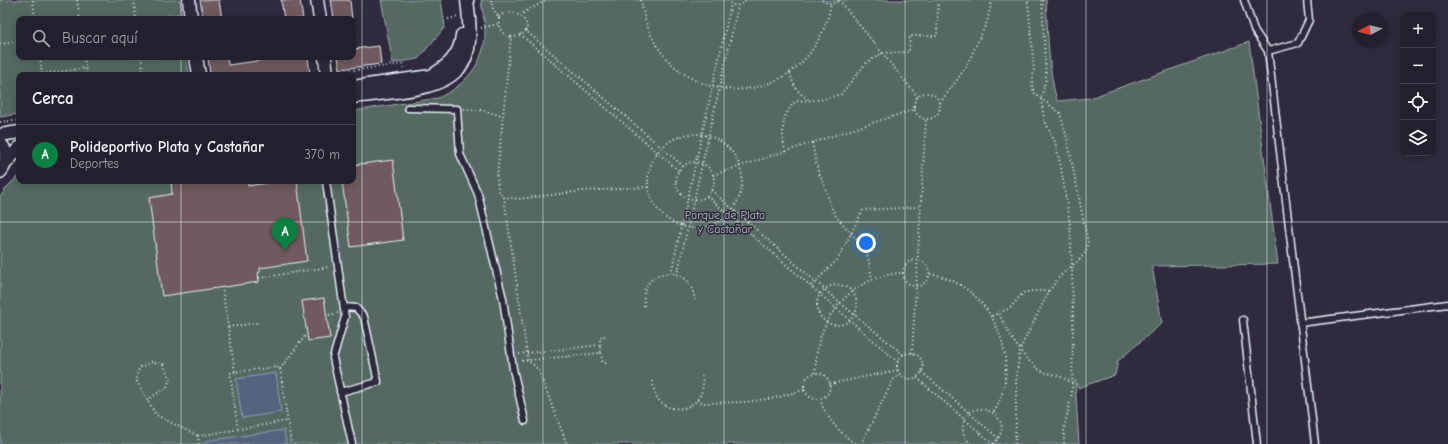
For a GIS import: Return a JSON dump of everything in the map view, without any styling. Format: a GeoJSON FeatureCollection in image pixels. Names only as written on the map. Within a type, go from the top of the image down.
{"type":"FeatureCollection","features":[{"type":"Feature","properties":{"kind":"street"},"geometry":{"type":"LineString","coordinates":[[187,16],[188,0]]}},
{"type":"Feature","properties":{"kind":"street"},"geometry":{"type":"LineString","coordinates":[[317,0],[320,16]]}},
{"type":"Feature","properties":{"kind":"street"},"geometry":{"type":"LineString","coordinates":[[356,87],[431,76],[441,70],[456,55],[461,45],[462,32],[458,0]]}},
{"type":"Feature","properties":{"kind":"street"},"geometry":{"type":"LineString","coordinates":[[356,97],[432,85],[445,80],[455,73],[468,50],[470,32],[467,0]]}},
{"type":"Feature","properties":{"kind":"street"},"geometry":{"type":"LineString","coordinates":[[196,60],[198,72]]}},
{"type":"Feature","properties":{"kind":"street"},"geometry":{"type":"LineString","coordinates":[[326,60],[331,72]]}},
{"type":"Feature","properties":{"kind":"street"},"geometry":{"type":"LineString","coordinates":[[0,135],[16,132]]}},
{"type":"Feature","properties":{"kind":"street"},"geometry":{"type":"LineString","coordinates":[[0,143],[4,146],[6,153],[2,168]]}},
{"type":"Feature","properties":{"kind":"street"},"geometry":{"type":"LineString","coordinates":[[2,168],[16,152]]}},
{"type":"Feature","properties":{"kind":"lane"},"geometry":{"type":"LineString","coordinates":[[1244,0],[1254,30],[1268,50],[1315,444]]}},
{"type":"Feature","properties":{"kind":"lane"},"geometry":{"type":"LineString","coordinates":[[1268,50],[1298,43],[1310,20],[1307,0]]}},
{"type":"Feature","properties":{"kind":"lane"},"geometry":{"type":"LineString","coordinates":[[408,108],[457,109],[460,154],[478,194],[503,299],[513,362],[525,421]]}},
{"type":"Feature","properties":{"kind":"lane"},"geometry":{"type":"LineString","coordinates":[[326,184],[345,317],[333,358],[352,444]]}},
{"type":"Feature","properties":{"kind":"lane"},"geometry":{"type":"LineString","coordinates":[[1300,323],[1448,304]]}},
{"type":"Feature","properties":{"kind":"lane"},"geometry":{"type":"LineString","coordinates":[[340,392],[378,382],[364,316],[356,308],[344,307]]}},
{"type":"Feature","properties":{"kind":"lane"},"geometry":{"type":"LineString","coordinates":[[1243,320],[1257,444]]}},
{"type":"Feature","properties":{"kind":"path"},"geometry":{"type":"LineString","coordinates":[[33,0],[35,16]]}},
{"type":"Feature","properties":{"kind":"path"},"geometry":{"type":"LineString","coordinates":[[77,0],[80,16]]}},
{"type":"Feature","properties":{"kind":"path"},"geometry":{"type":"LineString","coordinates":[[134,0],[136,16]]}},
{"type":"Feature","properties":{"kind":"path"},"geometry":{"type":"LineString","coordinates":[[491,0],[493,9],[498,18],[498,24],[501,32],[511,37],[520,34],[525,30],[527,20],[520,10]]}},
{"type":"Feature","properties":{"kind":"path"},"geometry":{"type":"LineString","coordinates":[[523,13],[547,0]]}},
{"type":"Feature","properties":{"kind":"path"},"geometry":{"type":"LineString","coordinates":[[641,0],[644,18],[650,35],[664,56],[673,65],[688,76],[713,87],[741,89],[754,88],[777,80],[790,72],[807,58],[818,42],[826,26],[831,4]]}},
{"type":"Feature","properties":{"kind":"path"},"geometry":{"type":"LineString","coordinates":[[726,0],[731,4],[738,6]]}},
{"type":"Feature","properties":{"kind":"path"},"geometry":{"type":"LineString","coordinates":[[677,275],[738,6],[746,0]]}},
{"type":"Feature","properties":{"kind":"path"},"geometry":{"type":"LineString","coordinates":[[822,0],[831,4],[839,0],[918,97]]}},
{"type":"Feature","properties":{"kind":"path"},"geometry":{"type":"LineString","coordinates":[[940,103],[938,99],[930,93],[925,93],[918,97],[915,101],[914,109],[920,117],[926,118],[936,115],[940,108],[940,103],[966,67],[987,22],[992,0]]}},
{"type":"Feature","properties":{"kind":"path"},"geometry":{"type":"LineString","coordinates":[[1015,444],[1016,382],[1020,349],[1049,291],[1060,276],[1086,252],[1088,244],[1067,138],[1060,113],[1034,93],[1032,84],[1034,70],[1028,0]]}},
{"type":"Feature","properties":{"kind":"path"},"geometry":{"type":"LineString","coordinates":[[1042,0],[1046,78],[1041,99],[1044,119],[1054,142],[1061,167],[1070,225],[1072,266],[1073,383],[1064,429],[1064,444]]}},
{"type":"Feature","properties":{"kind":"path"},"geometry":{"type":"LineString","coordinates":[[670,273],[731,4]]}},
{"type":"Feature","properties":{"kind":"path"},"geometry":{"type":"LineString","coordinates":[[785,152],[782,130],[783,122],[789,107],[796,101],[820,100],[841,94],[866,63],[882,53],[909,52],[910,36],[937,36],[938,4]]}},
{"type":"Feature","properties":{"kind":"path"},"geometry":{"type":"LineString","coordinates":[[498,18],[504,10]]}},
{"type":"Feature","properties":{"kind":"path"},"geometry":{"type":"LineString","coordinates":[[481,28],[498,24]]}},
{"type":"Feature","properties":{"kind":"path"},"geometry":{"type":"LineString","coordinates":[[525,30],[683,166]]}},
{"type":"Feature","properties":{"kind":"path"},"geometry":{"type":"LineString","coordinates":[[520,34],[679,171]]}},
{"type":"Feature","properties":{"kind":"path"},"geometry":{"type":"LineString","coordinates":[[511,37],[502,116],[497,176],[498,190],[504,196],[519,199],[582,191],[648,187]]}},
{"type":"Feature","properties":{"kind":"path"},"geometry":{"type":"LineString","coordinates":[[0,44],[16,42]]}},
{"type":"Feature","properties":{"kind":"path"},"geometry":{"type":"LineString","coordinates":[[40,60],[42,72]]}},
{"type":"Feature","properties":{"kind":"path"},"geometry":{"type":"LineString","coordinates":[[85,60],[86,72]]}},
{"type":"Feature","properties":{"kind":"path"},"geometry":{"type":"LineString","coordinates":[[142,60],[144,72]]}},
{"type":"Feature","properties":{"kind":"path"},"geometry":{"type":"LineString","coordinates":[[346,72],[402,64],[403,68]]}},
{"type":"Feature","properties":{"kind":"path"},"geometry":{"type":"LineString","coordinates":[[61,72],[86,68]]}},
{"type":"Feature","properties":{"kind":"path"},"geometry":{"type":"LineString","coordinates":[[790,72],[794,86],[799,93],[809,100]]}},
{"type":"Feature","properties":{"kind":"path"},"geometry":{"type":"LineString","coordinates":[[457,109],[482,110],[502,116]]}},
{"type":"Feature","properties":{"kind":"path"},"geometry":{"type":"LineString","coordinates":[[713,175],[914,109]]}},
{"type":"Feature","properties":{"kind":"path"},"geometry":{"type":"LineString","coordinates":[[912,353],[926,118]]}},
{"type":"Feature","properties":{"kind":"path"},"geometry":{"type":"LineString","coordinates":[[0,122],[16,120]]}},
{"type":"Feature","properties":{"kind":"path"},"geometry":{"type":"LineString","coordinates":[[686,134],[709,135],[727,145],[741,166],[742,183],[739,200],[728,215],[719,222],[708,227],[699,228],[688,228],[681,226],[665,218],[652,200],[648,187],[649,169],[657,152],[661,148],[669,141],[686,134]]}},
{"type":"Feature","properties":{"kind":"path"},"geometry":{"type":"LineString","coordinates":[[812,143],[818,171],[830,204],[835,215],[864,248],[868,257],[872,280]]}},
{"type":"Feature","properties":{"kind":"path"},"geometry":{"type":"LineString","coordinates":[[696,162],[702,163],[708,167],[713,175],[714,182],[707,196],[695,200],[687,198],[681,193],[677,187],[676,180],[679,171],[683,166],[688,163],[696,162]]}},
{"type":"Feature","properties":{"kind":"path"},"geometry":{"type":"LineString","coordinates":[[711,190],[839,302],[904,355]]}},
{"type":"Feature","properties":{"kind":"path"},"geometry":{"type":"LineString","coordinates":[[504,196],[528,361],[535,366],[539,372],[567,444]]}},
{"type":"Feature","properties":{"kind":"path"},"geometry":{"type":"LineString","coordinates":[[707,196],[898,362]]}},
{"type":"Feature","properties":{"kind":"path"},"geometry":{"type":"LineString","coordinates":[[811,286],[838,259],[863,210],[921,207]]}},
{"type":"Feature","properties":{"kind":"path"},"geometry":{"type":"LineString","coordinates":[[915,287],[906,282],[902,273],[907,263],[917,259]]}},
{"type":"Feature","properties":{"kind":"path"},"geometry":{"type":"LineString","coordinates":[[915,287],[925,283],[930,274],[926,264],[917,259]]}},
{"type":"Feature","properties":{"kind":"path"},"geometry":{"type":"LineString","coordinates":[[259,278],[339,266]]}},
{"type":"Feature","properties":{"kind":"path"},"geometry":{"type":"LineString","coordinates":[[644,306],[643,295],[649,282],[659,275],[670,273],[684,278],[689,283],[695,300]]}},
{"type":"Feature","properties":{"kind":"path"},"geometry":{"type":"LineString","coordinates":[[815,373],[818,346],[827,322],[839,302],[861,285],[889,274],[902,273]]}},
{"type":"Feature","properties":{"kind":"path"},"geometry":{"type":"LineString","coordinates":[[930,274],[951,280],[962,287],[976,297],[992,316],[1005,352],[1006,369],[1003,390],[994,412]]}},
{"type":"Feature","properties":{"kind":"path"},"geometry":{"type":"LineString","coordinates":[[840,286],[845,287],[852,292],[857,303],[854,314],[850,320],[840,325],[834,325],[827,322],[818,313],[817,302],[820,294],[825,289],[840,286]]}},
{"type":"Feature","properties":{"kind":"path"},"geometry":{"type":"LineString","coordinates":[[222,287],[235,372]]}},
{"type":"Feature","properties":{"kind":"path"},"geometry":{"type":"LineString","coordinates":[[992,316],[1010,308],[1023,293],[1031,291],[1049,291]]}},
{"type":"Feature","properties":{"kind":"path"},"geometry":{"type":"LineString","coordinates":[[999,314],[1008,333],[1030,361],[1041,370],[1073,383]]}},
{"type":"Feature","properties":{"kind":"path"},"geometry":{"type":"LineString","coordinates":[[228,327],[257,323]]}},
{"type":"Feature","properties":{"kind":"path"},"geometry":{"type":"LineString","coordinates":[[291,444],[280,369],[305,336]]}},
{"type":"Feature","properties":{"kind":"path"},"geometry":{"type":"LineString","coordinates":[[606,336],[601,336],[600,345],[602,361],[604,363],[609,362]]}},
{"type":"Feature","properties":{"kind":"path"},"geometry":{"type":"LineString","coordinates":[[512,355],[600,345]]}},
{"type":"Feature","properties":{"kind":"path"},"geometry":{"type":"LineString","coordinates":[[513,362],[601,353]]}},
{"type":"Feature","properties":{"kind":"path"},"geometry":{"type":"LineString","coordinates":[[912,353],[921,358],[923,363],[922,372],[917,378],[909,380],[900,375],[898,370],[898,362],[904,355],[912,353]]}},
{"type":"Feature","properties":{"kind":"path"},"geometry":{"type":"LineString","coordinates":[[147,400],[167,387],[170,379],[163,364],[152,362],[139,368],[136,380],[147,400],[156,415],[192,434],[198,436],[287,421]]}},
{"type":"Feature","properties":{"kind":"path"},"geometry":{"type":"LineString","coordinates":[[238,429],[230,373],[276,367],[280,369]]}},
{"type":"Feature","properties":{"kind":"path"},"geometry":{"type":"LineString","coordinates":[[830,384],[898,370]]}},
{"type":"Feature","properties":{"kind":"path"},"geometry":{"type":"LineString","coordinates":[[922,372],[998,438]]}},
{"type":"Feature","properties":{"kind":"path"},"geometry":{"type":"LineString","coordinates":[[815,373],[821,374],[827,378],[830,384],[827,394],[820,399],[812,399],[804,390],[804,382],[808,376],[815,373]]}},
{"type":"Feature","properties":{"kind":"path"},"geometry":{"type":"LineString","coordinates":[[653,381],[654,393],[661,403],[672,408],[684,408],[690,406],[697,400],[702,392],[702,375]]}},
{"type":"Feature","properties":{"kind":"path"},"geometry":{"type":"LineString","coordinates":[[861,444],[893,380],[900,375]]}},
{"type":"Feature","properties":{"kind":"path"},"geometry":{"type":"LineString","coordinates":[[917,378],[965,420],[993,444],[996,442],[1001,431],[998,416],[994,412],[985,409],[980,409],[970,413],[965,420],[963,431],[964,436],[970,443],[966,444]]}},
{"type":"Feature","properties":{"kind":"path"},"geometry":{"type":"LineString","coordinates":[[697,400],[703,403],[745,402],[775,398],[804,390]]}},
{"type":"Feature","properties":{"kind":"path"},"geometry":{"type":"LineString","coordinates":[[820,399],[826,413],[835,427],[855,444]]}},
{"type":"Feature","properties":{"kind":"path"},"geometry":{"type":"LineString","coordinates":[[198,436],[199,444]]}},
{"type":"Feature","properties":{"kind":"green space"},"geometry":{"type":"Polygon","coordinates":[[[0,0],[180,0],[182,16],[16,16],[16,60],[187,60],[189,72],[16,72],[16,114],[0,117],[0,0]]]}},
{"type":"Feature","properties":{"kind":"green space"},"geometry":{"type":"Polygon","coordinates":[[[381,0],[441,0],[445,27],[418,59],[393,63],[381,0]]]}},
{"type":"Feature","properties":{"kind":"green space","name":"Parque de Plata y Castañar"},"geometry":{"type":"Polygon","coordinates":[[[481,0],[1046,0],[1050,64],[1057,101],[1090,98],[1249,42],[1278,264],[1152,266],[1162,323],[1118,361],[1115,375],[1078,388],[1075,380],[1079,444],[0,444],[0,197],[16,178],[16,184],[356,184],[356,111],[438,98],[457,87],[472,72],[478,63],[484,42],[485,23],[481,0]]]}},
{"type":"Feature","properties":{"kind":"water"},"geometry":{"type":"Polygon","coordinates":[[[276,373],[281,412],[242,418],[236,379],[276,373]]]}},
{"type":"Feature","properties":{"kind":"water"},"geometry":{"type":"Polygon","coordinates":[[[284,430],[286,444],[205,444],[205,441],[284,430]]]}},
{"type":"Feature","properties":{"kind":"building"},"geometry":{"type":"Polygon","coordinates":[[[200,0],[219,0],[222,16],[203,16],[200,0]]]}},
{"type":"Feature","properties":{"kind":"building"},"geometry":{"type":"Polygon","coordinates":[[[281,0],[300,0],[303,16],[284,16],[281,0]]]}},
{"type":"Feature","properties":{"kind":"building"},"geometry":{"type":"Polygon","coordinates":[[[331,0],[350,0],[352,16],[334,16],[331,0]]]}},
{"type":"Feature","properties":{"kind":"building"},"geometry":{"type":"Polygon","coordinates":[[[379,46],[381,64],[340,69],[338,60],[356,60],[356,49],[379,46]]]}},
{"type":"Feature","properties":{"kind":"building"},"geometry":{"type":"Polygon","coordinates":[[[208,60],[227,60],[228,65],[264,60],[308,60],[310,72],[210,72],[208,60]]]}},
{"type":"Feature","properties":{"kind":"building"},"geometry":{"type":"Polygon","coordinates":[[[393,160],[403,240],[351,247],[342,184],[356,184],[356,165],[393,160]]]}},
{"type":"Feature","properties":{"kind":"building"},"geometry":{"type":"Polygon","coordinates":[[[171,184],[248,184],[248,186],[261,184],[297,184],[307,261],[260,268],[260,272],[258,273],[259,282],[162,296],[149,198],[172,194],[171,184]]]}},
{"type":"Feature","properties":{"kind":"building"},"geometry":{"type":"Polygon","coordinates":[[[324,298],[330,338],[308,341],[302,301],[324,298]]]}},
{"type":"Feature","properties":{"kind":"place","name":"Polideportivo Plata y Castañar"},"geometry":{"type":"Point","coordinates":[285,251]}}]}
